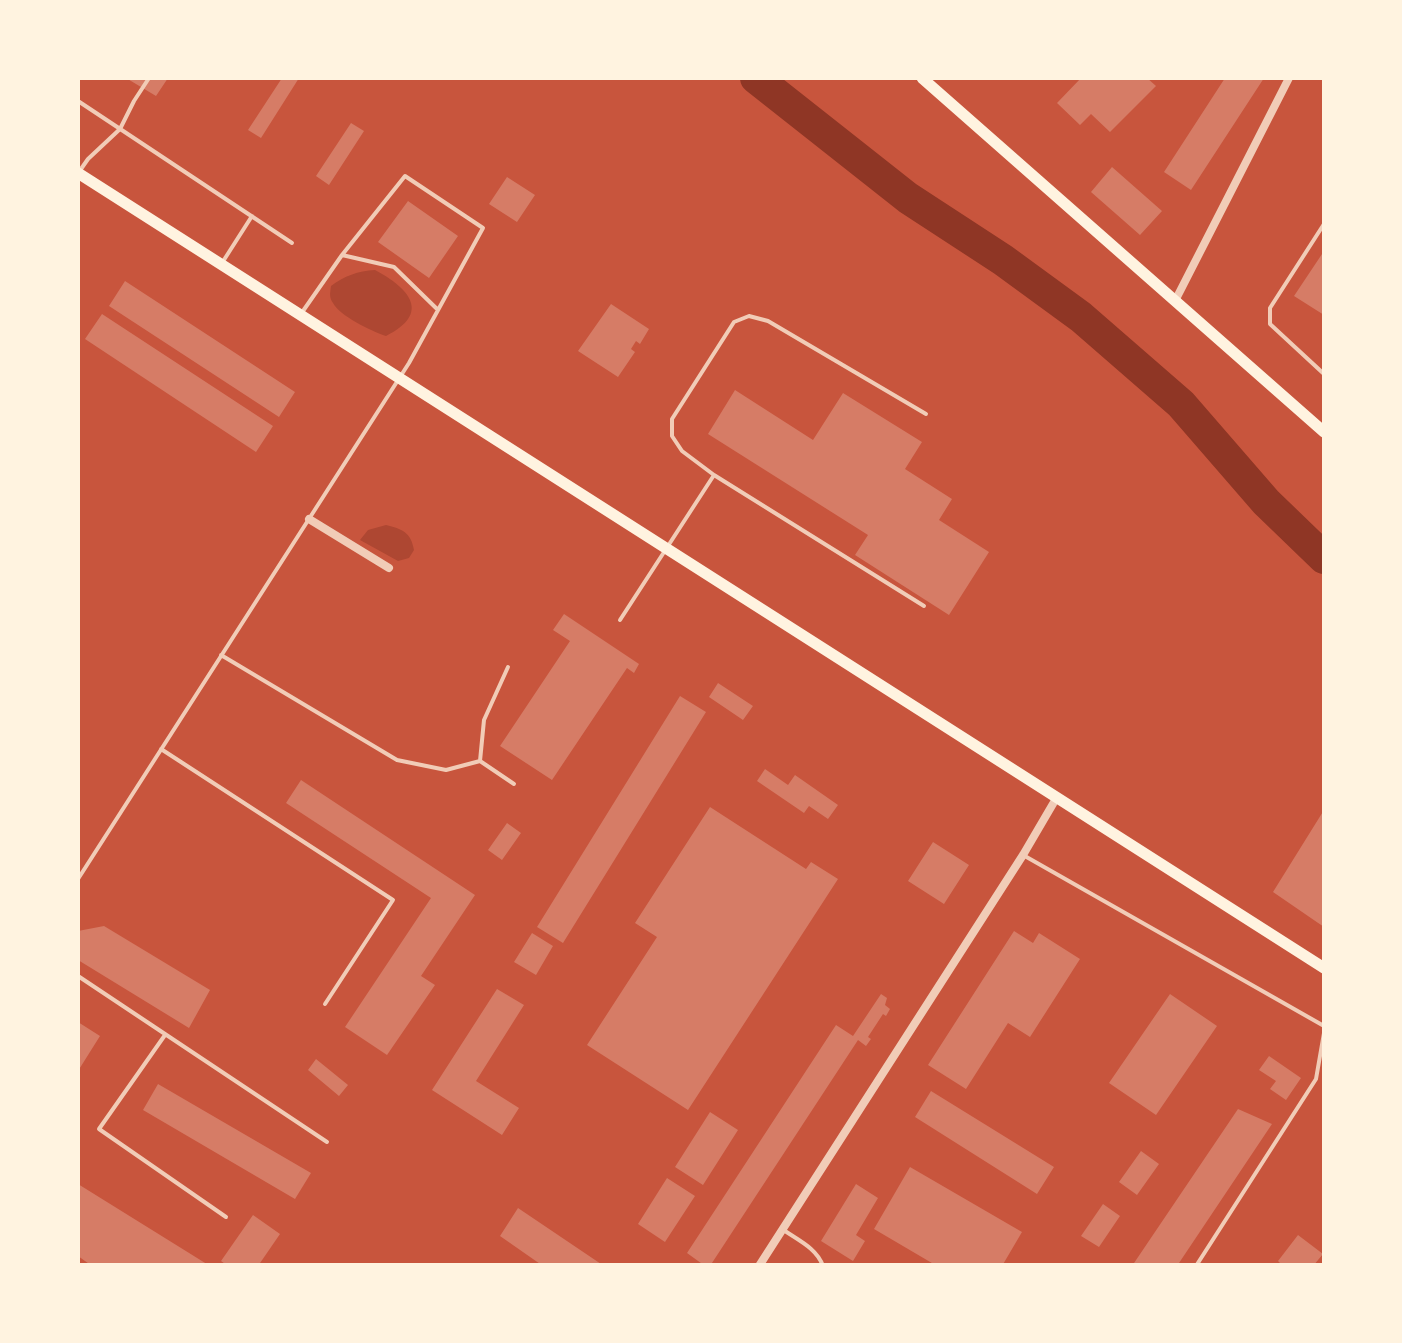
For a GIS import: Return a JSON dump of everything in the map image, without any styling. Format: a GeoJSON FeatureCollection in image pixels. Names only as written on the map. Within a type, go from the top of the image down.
{"type":"FeatureCollection","features":[{"type":"Feature","properties":{"kind":"main road"},"geometry":{"type":"LineString","coordinates":[[922,78],[1324,432]]}},
{"type":"Feature","properties":{"kind":"main road"},"geometry":{"type":"LineString","coordinates":[[78,174],[1324,968]]}},
{"type":"Feature","properties":{"kind":"street"},"geometry":{"type":"LineString","coordinates":[[1176,300],[1290,78]]}},
{"type":"Feature","properties":{"kind":"street"},"geometry":{"type":"LineString","coordinates":[[309,519],[389,568]]}},
{"type":"Feature","properties":{"kind":"street"},"geometry":{"type":"LineString","coordinates":[[759,1266],[1058,796]]}},
{"type":"Feature","properties":{"kind":"lane"},"geometry":{"type":"LineString","coordinates":[[78,174],[120,129],[149,78]]}},
{"type":"Feature","properties":{"kind":"lane"},"geometry":{"type":"LineString","coordinates":[[78,101],[292,243]]}},
{"type":"Feature","properties":{"kind":"lane"},"geometry":{"type":"LineString","coordinates":[[78,878],[400,378],[482,228],[405,176],[300,315]]}},
{"type":"Feature","properties":{"kind":"lane"},"geometry":{"type":"LineString","coordinates":[[221,264],[252,216]]}},
{"type":"Feature","properties":{"kind":"lane"},"geometry":{"type":"LineString","coordinates":[[1324,224],[1270,308],[1270,324],[1324,374]]}},
{"type":"Feature","properties":{"kind":"lane"},"geometry":{"type":"LineString","coordinates":[[342,255],[394,266],[437,309]]}},
{"type":"Feature","properties":{"kind":"lane"},"geometry":{"type":"LineString","coordinates":[[924,606],[714,475],[682,451],[672,436],[672,419],[734,322],[750,316],[768,320],[926,414]]}},
{"type":"Feature","properties":{"kind":"lane"},"geometry":{"type":"LineString","coordinates":[[620,620],[714,475]]}},
{"type":"Feature","properties":{"kind":"lane"},"geometry":{"type":"LineString","coordinates":[[222,655],[397,760],[446,770],[480,761],[514,784]]}},
{"type":"Feature","properties":{"kind":"lane"},"geometry":{"type":"LineString","coordinates":[[480,761],[484,720],[508,667]]}},
{"type":"Feature","properties":{"kind":"lane"},"geometry":{"type":"LineString","coordinates":[[161,748],[394,900],[325,1004]]}},
{"type":"Feature","properties":{"kind":"lane"},"geometry":{"type":"LineString","coordinates":[[1023,855],[1324,1026]]}},
{"type":"Feature","properties":{"kind":"lane"},"geometry":{"type":"LineString","coordinates":[[78,976],[326,1142]]}},
{"type":"Feature","properties":{"kind":"lane"},"geometry":{"type":"LineString","coordinates":[[1196,1266],[1316,1078],[1324,1033]]}},
{"type":"Feature","properties":{"kind":"lane"},"geometry":{"type":"LineString","coordinates":[[165,1034],[99,1129],[226,1217]]}},
{"type":"Feature","properties":{"kind":"lane"},"geometry":{"type":"LineString","coordinates":[[781,1229],[811,1248],[823,1266]]}},
{"type":"Feature","properties":{"kind":"shaded area"},"geometry":{"type":"Polygon","coordinates":[[[375,270],[398,285],[411,301],[408,319],[386,336],[349,318],[330,297],[331,286],[341,279],[375,270]]]}},
{"type":"Feature","properties":{"kind":"shaded area"},"geometry":{"type":"Polygon","coordinates":[[[386,525],[408,535],[414,550],[409,558],[398,561],[360,540],[368,530],[386,525]]]}},
{"type":"Feature","properties":{"kind":"building"},"geometry":{"type":"Polygon","coordinates":[[[126,78],[168,78],[156,96],[126,78]]]}},
{"type":"Feature","properties":{"kind":"building"},"geometry":{"type":"Polygon","coordinates":[[[282,78],[299,78],[261,138],[248,130],[282,78]]]}},
{"type":"Feature","properties":{"kind":"building"},"geometry":{"type":"Polygon","coordinates":[[[1081,78],[1147,78],[1156,86],[1110,132],[1091,114],[1080,125],[1057,103],[1081,78]]]}},
{"type":"Feature","properties":{"kind":"building"},"geometry":{"type":"Polygon","coordinates":[[[1225,78],[1264,78],[1191,190],[1164,172],[1225,78]]]}},
{"type":"Feature","properties":{"kind":"building"},"geometry":{"type":"Polygon","coordinates":[[[351,123],[364,131],[329,185],[316,176],[351,123]]]}},
{"type":"Feature","properties":{"kind":"building"},"geometry":{"type":"Polygon","coordinates":[[[1112,167],[1162,211],[1140,235],[1091,192],[1112,167]]]}},
{"type":"Feature","properties":{"kind":"building"},"geometry":{"type":"Polygon","coordinates":[[[507,177],[535,195],[517,222],[489,204],[507,177]]]}},
{"type":"Feature","properties":{"kind":"building"},"geometry":{"type":"Polygon","coordinates":[[[408,201],[458,236],[429,278],[378,242],[408,201]]]}},
{"type":"Feature","properties":{"kind":"building"},"geometry":{"type":"Polygon","coordinates":[[[1324,251],[1324,315],[1294,296],[1324,251]]]}},
{"type":"Feature","properties":{"kind":"building"},"geometry":{"type":"Polygon","coordinates":[[[125,281],[295,392],[279,417],[109,306],[125,281]]]}},
{"type":"Feature","properties":{"kind":"building"},"geometry":{"type":"Polygon","coordinates":[[[611,304],[649,329],[640,344],[636,341],[631,349],[635,352],[618,377],[578,351],[611,304]]]}},
{"type":"Feature","properties":{"kind":"building"},"geometry":{"type":"Polygon","coordinates":[[[102,314],[273,426],[256,452],[85,339],[102,314]]]}},
{"type":"Feature","properties":{"kind":"building"},"geometry":{"type":"Polygon","coordinates":[[[735,390],[813,440],[843,393],[922,442],[905,469],[952,499],[939,520],[989,552],[949,615],[855,555],[868,535],[708,434],[735,390]]]}},
{"type":"Feature","properties":{"kind":"building"},"geometry":{"type":"Polygon","coordinates":[[[564,614],[639,664],[634,673],[627,668],[552,780],[500,746],[570,641],[553,630],[564,614]]]}},
{"type":"Feature","properties":{"kind":"building"},"geometry":{"type":"Polygon","coordinates":[[[718,683],[753,706],[743,720],[709,697],[718,683]]]}},
{"type":"Feature","properties":{"kind":"building"},"geometry":{"type":"Polygon","coordinates":[[[680,696],[706,712],[563,943],[537,927],[680,696]]]}},
{"type":"Feature","properties":{"kind":"building"},"geometry":{"type":"Polygon","coordinates":[[[765,769],[788,785],[795,775],[838,805],[828,819],[809,806],[804,813],[757,781],[765,769]]]}},
{"type":"Feature","properties":{"kind":"building"},"geometry":{"type":"Polygon","coordinates":[[[301,780],[475,895],[421,976],[435,985],[387,1055],[345,1027],[431,898],[286,803],[301,780]]]}},
{"type":"Feature","properties":{"kind":"building"},"geometry":{"type":"Polygon","coordinates":[[[710,807],[806,869],[811,862],[838,879],[688,1110],[587,1045],[657,937],[635,923],[710,807]]]}},
{"type":"Feature","properties":{"kind":"building"},"geometry":{"type":"Polygon","coordinates":[[[1324,810],[1324,927],[1273,892],[1324,810]]]}},
{"type":"Feature","properties":{"kind":"building"},"geometry":{"type":"Polygon","coordinates":[[[507,823],[521,833],[502,860],[488,850],[507,823]]]}},
{"type":"Feature","properties":{"kind":"building"},"geometry":{"type":"Polygon","coordinates":[[[933,842],[969,865],[944,904],[908,881],[933,842]]]}},
{"type":"Feature","properties":{"kind":"building"},"geometry":{"type":"Polygon","coordinates":[[[104,926],[210,990],[189,1028],[78,960],[78,931],[104,926]]]}},
{"type":"Feature","properties":{"kind":"building"},"geometry":{"type":"Polygon","coordinates":[[[1014,931],[1033,943],[1039,933],[1080,959],[1030,1037],[1008,1023],[966,1089],[928,1065],[1014,931]]]}},
{"type":"Feature","properties":{"kind":"building"},"geometry":{"type":"Polygon","coordinates":[[[532,933],[553,946],[536,975],[514,962],[532,933]]]}},
{"type":"Feature","properties":{"kind":"building"},"geometry":{"type":"Polygon","coordinates":[[[497,989],[524,1005],[476,1081],[519,1108],[502,1135],[432,1090],[497,989]]]}},
{"type":"Feature","properties":{"kind":"building"},"geometry":{"type":"Polygon","coordinates":[[[881,994],[887,998],[885,1005],[890,1009],[886,1016],[883,1014],[866,1046],[858,1040],[710,1266],[705,1266],[687,1253],[836,1025],[853,1036],[881,994]]]}},
{"type":"Feature","properties":{"kind":"building"},"geometry":{"type":"Polygon","coordinates":[[[1170,994],[1217,1026],[1156,1115],[1109,1083],[1170,994]]]}},
{"type":"Feature","properties":{"kind":"building"},"geometry":{"type":"Polygon","coordinates":[[[78,1022],[100,1036],[78,1071],[78,1022]]]}},
{"type":"Feature","properties":{"kind":"building"},"geometry":{"type":"Polygon","coordinates":[[[1269,1056],[1301,1078],[1286,1100],[1270,1089],[1276,1081],[1259,1070],[1269,1056]]]}},
{"type":"Feature","properties":{"kind":"building"},"geometry":{"type":"Polygon","coordinates":[[[316,1059],[348,1085],[339,1096],[308,1070],[316,1059]]]}},
{"type":"Feature","properties":{"kind":"building"},"geometry":{"type":"Polygon","coordinates":[[[158,1084],[311,1173],[295,1199],[143,1110],[158,1084]]]}},
{"type":"Feature","properties":{"kind":"building"},"geometry":{"type":"Polygon","coordinates":[[[931,1091],[1054,1167],[1037,1194],[915,1117],[931,1091]]]}},
{"type":"Feature","properties":{"kind":"building"},"geometry":{"type":"Polygon","coordinates":[[[1238,1109],[1272,1124],[1177,1266],[1132,1266],[1238,1109]]]}},
{"type":"Feature","properties":{"kind":"building"},"geometry":{"type":"Polygon","coordinates":[[[710,1112],[738,1130],[703,1185],[675,1167],[710,1112]]]}},
{"type":"Feature","properties":{"kind":"building"},"geometry":{"type":"Polygon","coordinates":[[[1141,1151],[1159,1164],[1137,1195],[1119,1182],[1141,1151]]]}},
{"type":"Feature","properties":{"kind":"building"},"geometry":{"type":"Polygon","coordinates":[[[910,1167],[1022,1232],[1002,1266],[937,1266],[874,1229],[910,1167]]]}},
{"type":"Feature","properties":{"kind":"building"},"geometry":{"type":"Polygon","coordinates":[[[667,1178],[695,1196],[665,1242],[638,1224],[667,1178]]]}},
{"type":"Feature","properties":{"kind":"building"},"geometry":{"type":"Polygon","coordinates":[[[78,1184],[210,1266],[92,1266],[78,1256],[78,1184]]]}},
{"type":"Feature","properties":{"kind":"building"},"geometry":{"type":"Polygon","coordinates":[[[856,1184],[878,1198],[856,1235],[865,1241],[853,1261],[821,1241],[856,1184]]]}},
{"type":"Feature","properties":{"kind":"building"},"geometry":{"type":"Polygon","coordinates":[[[1103,1204],[1120,1216],[1099,1247],[1081,1236],[1103,1204]]]}},
{"type":"Feature","properties":{"kind":"building"},"geometry":{"type":"Polygon","coordinates":[[[518,1208],[604,1266],[543,1266],[500,1236],[518,1208]]]}},
{"type":"Feature","properties":{"kind":"building"},"geometry":{"type":"Polygon","coordinates":[[[253,1215],[280,1234],[258,1266],[228,1266],[221,1261],[253,1215]]]}},
{"type":"Feature","properties":{"kind":"building"},"geometry":{"type":"Polygon","coordinates":[[[1298,1235],[1323,1254],[1313,1266],[1283,1266],[1278,1261],[1298,1235]]]}},
{"type":"Feature","properties":{"kind":"waterway"},"geometry":{"type":"LineString","coordinates":[[756,78],[908,198],[1081,317],[1181,404],[1266,502],[1324,558]]}}]}
